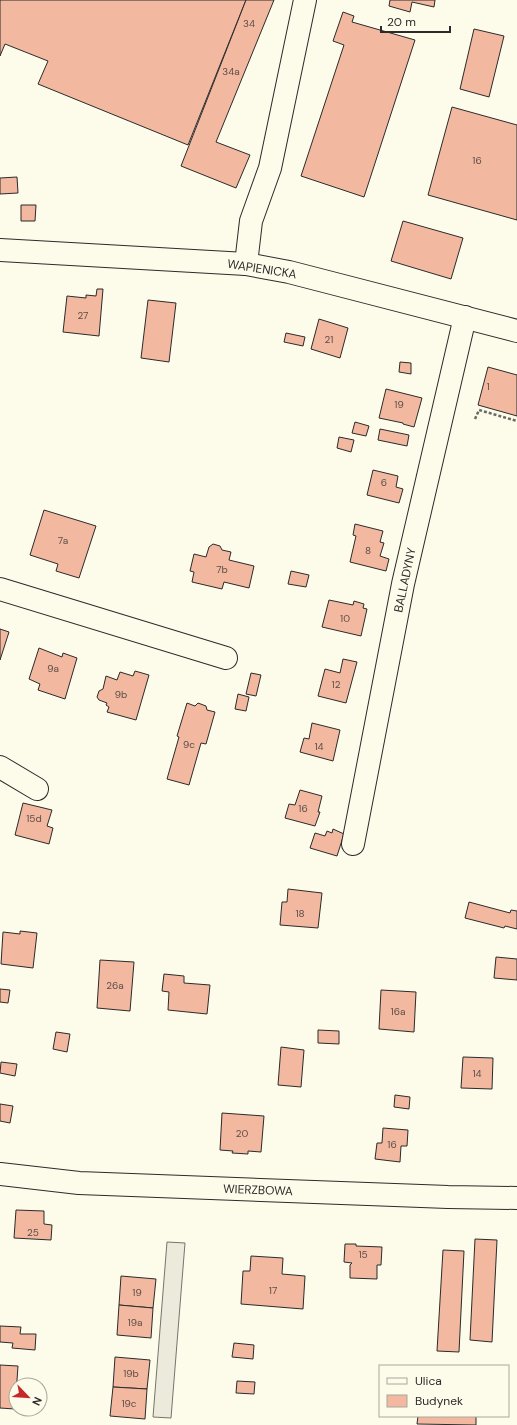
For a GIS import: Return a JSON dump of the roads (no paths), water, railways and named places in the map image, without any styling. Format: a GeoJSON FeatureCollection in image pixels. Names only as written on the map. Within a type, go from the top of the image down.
{"type":"FeatureCollection","features":[{"type":"Feature","properties":{"kind":"street"},"geometry":{"type":"LineString","coordinates":[[246,264],[252,221],[270,168],[304,0]]}},
{"type":"Feature","properties":{"kind":"street","name":"WAPIENICKA"},"geometry":{"type":"LineString","coordinates":[[0,250],[246,264],[289,272],[517,331]]}},
{"type":"Feature","properties":{"kind":"street","name":"BALLADYNY"},"geometry":{"type":"LineString","coordinates":[[353,844],[403,584],[465,317]]}},
{"type":"Feature","properties":{"kind":"street"},"geometry":{"type":"LineString","coordinates":[[0,589],[226,658]]}},
{"type":"Feature","properties":{"kind":"street"},"geometry":{"type":"LineString","coordinates":[[0,767],[37,789]]}},
{"type":"Feature","properties":{"kind":"street","name":"WIERZBOWA"},"geometry":{"type":"LineString","coordinates":[[0,1174],[79,1183],[448,1197],[517,1198]]}}]}
